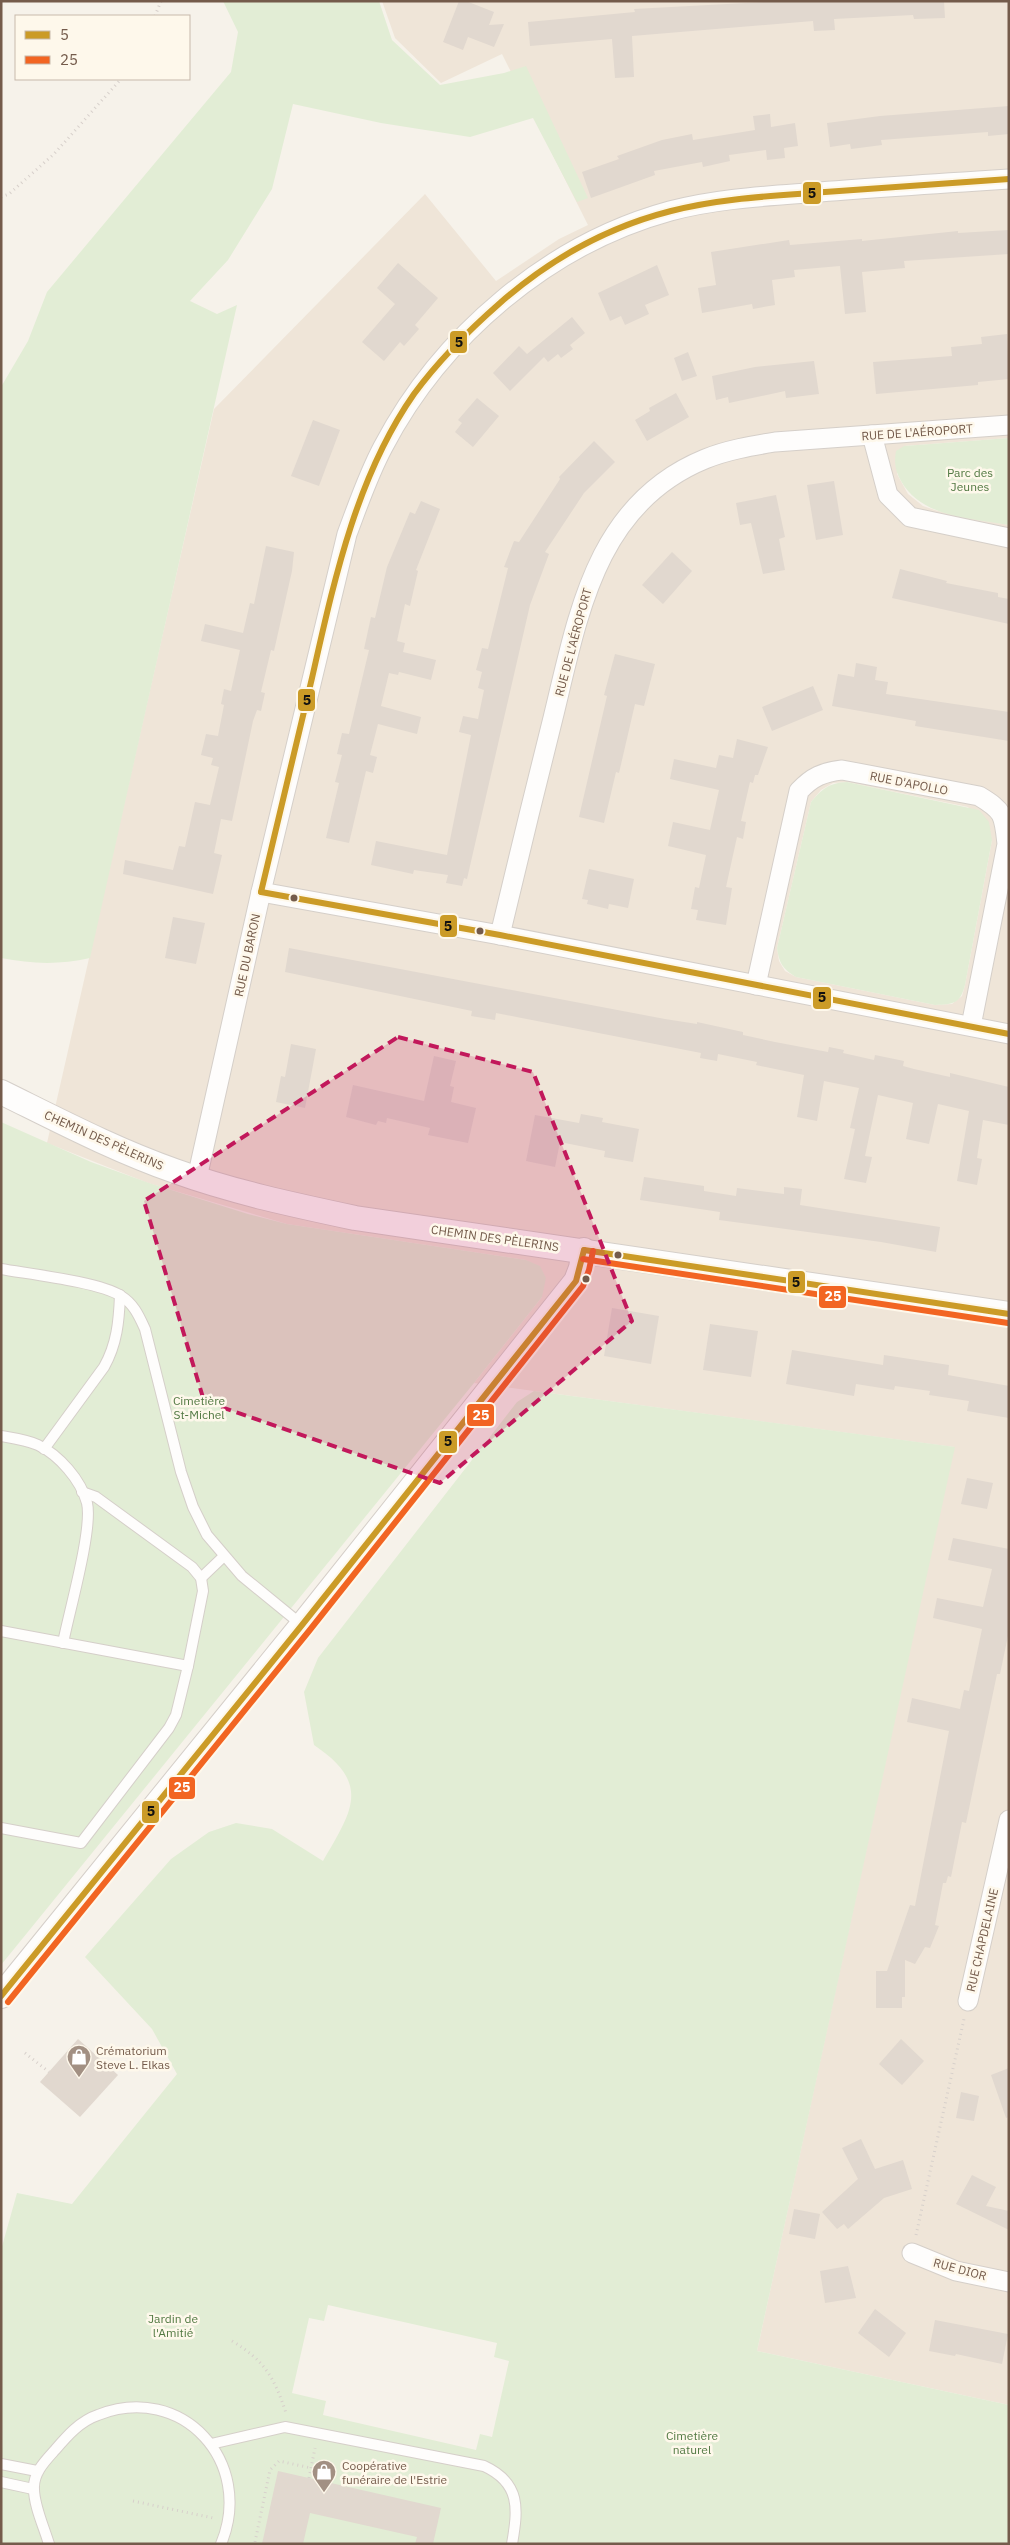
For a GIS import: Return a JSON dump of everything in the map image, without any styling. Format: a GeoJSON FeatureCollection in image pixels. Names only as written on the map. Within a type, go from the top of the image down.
{"type":"FeatureCollection","features":[{"type":"Feature","properties":{"kind":"street","name":"RUE DU BARON"},"geometry":{"type":"LineString","coordinates":[[197,1178],[261,892],[335,579],[364,488],[383,446],[408,405],[440,362],[474,327],[514,291],[566,255],[633,223],[670,211],[753,197],[1009,178]]}},
{"type":"Feature","properties":{"kind":"street","name":"RUE DE L'AÉROPORT"},"geometry":{"type":"LineString","coordinates":[[500,935],[581,605],[608,541],[630,513],[654,490],[679,472],[705,459],[740,448],[775,442],[1009,424]]}},
{"type":"Feature","properties":{"kind":"street"},"geometry":{"type":"LineString","coordinates":[[872,435],[888,494],[910,517],[1009,538]]}},
{"type":"Feature","properties":{"kind":"street","name":"RUE D'APOLLO"},"geometry":{"type":"LineString","coordinates":[[756,985],[799,791],[810,780],[824,772],[842,770],[979,796],[997,807],[1005,825],[1007,844],[971,1026]]}},
{"type":"Feature","properties":{"kind":"street"},"geometry":{"type":"LineString","coordinates":[[261,892],[500,935],[1009,1034]]}},
{"type":"Feature","properties":{"kind":"street","name":"CHEMIN DES PÈLERINS"},"geometry":{"type":"LineString","coordinates":[[1,1092],[136,1156],[197,1178],[274,1200],[355,1218],[584,1250],[1009,1314]]}},
{"type":"Feature","properties":{"kind":"street"},"geometry":{"type":"LineString","coordinates":[[1,1996],[302,1626],[576,1281],[582,1268],[584,1250]]}},
{"type":"Feature","properties":{"kind":"street","name":"RUE CHAPDELAINE"},"geometry":{"type":"LineString","coordinates":[[968,2001],[1009,1820]]}},
{"type":"Feature","properties":{"kind":"street","name":"RUE DIOR"},"geometry":{"type":"LineString","coordinates":[[912,2252],[956,2271],[1009,2282]]}},
{"type":"Feature","properties":{"kind":"lane"},"geometry":{"type":"LineString","coordinates":[[1,1269],[94,1286],[120,1295],[135,1307],[145,1329],[181,1472],[193,1507],[207,1536],[223,1557],[242,1576],[302,1626]]}},
{"type":"Feature","properties":{"kind":"lane"},"geometry":{"type":"LineString","coordinates":[[44,1449],[104,1367],[112,1353],[118,1332],[120,1295]]}},
{"type":"Feature","properties":{"kind":"lane"},"geometry":{"type":"LineString","coordinates":[[1,1436],[39,1445],[68,1470],[87,1504],[87,1526],[62,1643]]}},
{"type":"Feature","properties":{"kind":"lane"},"geometry":{"type":"LineString","coordinates":[[1,1828],[80,1843],[169,1728],[176,1715],[188,1666],[203,1591],[201,1578],[192,1567],[96,1497],[82,1492]]}},
{"type":"Feature","properties":{"kind":"lane"},"geometry":{"type":"LineString","coordinates":[[201,1578],[223,1557]]}},
{"type":"Feature","properties":{"kind":"lane"},"geometry":{"type":"LineString","coordinates":[[1,1632],[188,1666]]}},
{"type":"Feature","properties":{"kind":"lane"},"geometry":{"type":"LineString","coordinates":[[49,2544],[34,2489],[38,2472],[74,2429],[97,2415],[123,2408],[149,2408],[175,2415],[198,2430],[211,2444],[225,2469],[230,2488],[228,2522],[221,2544]]}},
{"type":"Feature","properties":{"kind":"lane"},"geometry":{"type":"LineString","coordinates":[[211,2444],[285,2427],[319,2432],[461,2461],[495,2471],[513,2492],[516,2506],[512,2544]]}},
{"type":"Feature","properties":{"kind":"lane"},"geometry":{"type":"LineString","coordinates":[[1,2464],[38,2472]]}},
{"type":"Feature","properties":{"kind":"lane"},"geometry":{"type":"LineString","coordinates":[[1,2482],[34,2489]]}},
{"type":"Feature","properties":{"kind":"path"},"geometry":{"type":"LineString","coordinates":[[155,15],[161,1]]}},
{"type":"Feature","properties":{"kind":"path"},"geometry":{"type":"LineString","coordinates":[[1,197],[9,194],[54,154],[120,80]]}},
{"type":"Feature","properties":{"kind":"path"},"geometry":{"type":"LineString","coordinates":[[912,2252],[968,2001]]}},
{"type":"Feature","properties":{"kind":"path"},"geometry":{"type":"LineString","coordinates":[[25,2053],[49,2072]]}},
{"type":"Feature","properties":{"kind":"path"},"geometry":{"type":"LineString","coordinates":[[232,2341],[267,2368],[280,2393],[292,2428]]}},
{"type":"Feature","properties":{"kind":"path"},"geometry":{"type":"LineString","coordinates":[[308,2478],[319,2432]]}},
{"type":"Feature","properties":{"kind":"path"},"geometry":{"type":"LineString","coordinates":[[255,2542],[270,2470],[274,2464],[278,2461],[311,2468]]}},
{"type":"Feature","properties":{"kind":"path"},"geometry":{"type":"LineString","coordinates":[[133,2501],[228,2522]]}},
{"type":"Feature","properties":{"kind":"highlighted area"},"geometry":{"type":"Polygon","coordinates":[[[398,1037],[533,1072],[632,1321],[440,1483],[204,1401],[144,1201],[398,1037]]]}},
{"type":"Feature","properties":{"kind":"shaded area"},"geometry":{"type":"Polygon","coordinates":[[[382,1],[1009,1],[1009,438],[904,446],[897,474],[908,494],[923,506],[938,511],[1009,525],[1009,2405],[757,2351],[954,1447],[474,1383],[542,1297],[526,1260],[287,1224],[148,1183],[47,1143],[214,409],[425,194],[496,281],[559,239],[588,225],[502,54],[441,83],[395,38],[382,1]],[[847,782],[833,783],[821,790],[811,802],[777,948],[779,961],[785,971],[796,977],[935,1005],[952,1004],[962,996],[992,840],[968,807],[847,782]]]}},
{"type":"Feature","properties":{"kind":"green space"},"geometry":{"type":"Polygon","coordinates":[[[223,1],[379,1],[392,40],[440,85],[504,73],[526,66],[588,198],[577,202],[533,118],[470,137],[381,123],[293,104],[272,189],[228,260],[190,301],[217,314],[237,305],[90,958],[46,963],[1,958],[1,387],[28,341],[47,292],[231,72],[238,32],[223,1]]]}},
{"type":"Feature","properties":{"kind":"green space","name":"Parc des Jeunes"},"geometry":{"type":"Polygon","coordinates":[[[1009,438],[1009,525],[964,518],[934,509],[910,493],[896,470],[896,451],[904,446],[1009,438]]]}},
{"type":"Feature","properties":{"kind":"green space"},"geometry":{"type":"Polygon","coordinates":[[[847,782],[979,810],[989,822],[992,840],[965,985],[961,996],[955,1002],[935,1005],[796,977],[780,962],[777,948],[811,802],[826,788],[847,782]]]}},
{"type":"Feature","properties":{"kind":"green space","name":"Cimetière St-Michel"},"geometry":{"type":"Polygon","coordinates":[[[1,1122],[91,1162],[149,1183],[248,1214],[287,1224],[526,1260],[540,1266],[546,1278],[542,1297],[474,1383],[1,1965],[1,1122]]]}},
{"type":"Feature","properties":{"kind":"green space"},"geometry":{"type":"Polygon","coordinates":[[[534,1391],[955,1447],[757,2351],[1009,2405],[1009,2544],[1,2544],[1,2250],[17,2193],[72,2204],[177,2074],[152,2029],[85,1957],[171,1859],[209,1832],[236,1823],[272,1829],[323,1861],[342,1827],[351,1799],[350,1786],[344,1773],[332,1759],[314,1745],[304,1692],[318,1658],[517,1402],[534,1391]],[[328,2305],[324,2321],[309,2318],[292,2393],[326,2401],[323,2415],[476,2450],[480,2434],[492,2437],[509,2361],[494,2357],[497,2343],[328,2305]]]}},
{"type":"Feature","properties":{"kind":"building"},"geometry":{"type":"Polygon","coordinates":[[[459,1],[466,1],[494,12],[489,25],[504,24],[494,47],[468,37],[463,50],[443,42],[459,1]]]}},
{"type":"Feature","properties":{"kind":"building"},"geometry":{"type":"Polygon","coordinates":[[[781,1],[944,1],[945,18],[914,19],[913,15],[834,19],[835,30],[814,31],[813,21],[632,36],[634,77],[615,78],[612,39],[530,46],[528,22],[635,12],[634,9],[781,1]]]}},
{"type":"Feature","properties":{"kind":"building"},"geometry":{"type":"Polygon","coordinates":[[[1009,106],[1009,134],[988,136],[988,132],[881,140],[882,145],[851,149],[850,144],[830,147],[827,123],[880,116],[1009,106]]]}},
{"type":"Feature","properties":{"kind":"building"},"geometry":{"type":"Polygon","coordinates":[[[770,114],[771,127],[795,123],[798,146],[784,148],[785,158],[767,160],[766,150],[729,155],[730,161],[703,167],[702,162],[654,171],[655,175],[591,198],[582,172],[619,159],[617,156],[662,140],[692,134],[693,140],[755,130],[753,116],[770,114]]]}},
{"type":"Feature","properties":{"kind":"building"},"geometry":{"type":"Polygon","coordinates":[[[1009,230],[1009,254],[904,261],[905,268],[862,272],[866,312],[845,314],[840,266],[794,270],[795,277],[772,280],[775,305],[753,309],[752,304],[702,313],[698,288],[716,285],[711,252],[789,240],[790,245],[862,239],[862,241],[958,231],[958,233],[1009,230]]]}},
{"type":"Feature","properties":{"kind":"building"},"geometry":{"type":"Polygon","coordinates":[[[398,263],[438,298],[415,325],[419,329],[404,346],[400,342],[384,361],[362,342],[395,304],[377,288],[398,263]]]}},
{"type":"Feature","properties":{"kind":"building"},"geometry":{"type":"Polygon","coordinates":[[[657,265],[669,295],[645,305],[649,314],[625,325],[621,316],[610,321],[598,293],[657,265]]]}},
{"type":"Feature","properties":{"kind":"building"},"geometry":{"type":"Polygon","coordinates":[[[572,317],[585,333],[570,345],[573,349],[561,358],[558,354],[548,362],[544,357],[510,391],[493,373],[519,346],[527,354],[572,317]]]}},
{"type":"Feature","properties":{"kind":"building"},"geometry":{"type":"Polygon","coordinates":[[[1007,334],[1009,379],[978,382],[978,385],[876,394],[873,362],[952,356],[951,347],[982,344],[981,337],[1007,334]]]}},
{"type":"Feature","properties":{"kind":"building"},"geometry":{"type":"Polygon","coordinates":[[[688,352],[697,376],[682,381],[674,358],[688,352]]]}},
{"type":"Feature","properties":{"kind":"building"},"geometry":{"type":"Polygon","coordinates":[[[814,361],[819,394],[786,398],[785,391],[729,403],[728,397],[716,400],[712,376],[755,367],[814,361]]]}},
{"type":"Feature","properties":{"kind":"building"},"geometry":{"type":"Polygon","coordinates":[[[676,393],[689,417],[647,441],[635,420],[650,411],[649,408],[676,393]]]}},
{"type":"Feature","properties":{"kind":"building"},"geometry":{"type":"Polygon","coordinates":[[[477,398],[499,416],[473,447],[455,432],[462,423],[458,420],[477,398]]]}},
{"type":"Feature","properties":{"kind":"building"},"geometry":{"type":"Polygon","coordinates":[[[313,420],[340,430],[319,486],[291,476],[313,420]]]}},
{"type":"Feature","properties":{"kind":"building"},"geometry":{"type":"Polygon","coordinates":[[[594,441],[615,462],[584,493],[545,552],[549,554],[530,605],[467,879],[464,878],[462,886],[446,883],[448,875],[414,870],[413,874],[371,865],[376,841],[447,855],[471,735],[459,732],[463,716],[478,719],[484,690],[478,688],[482,672],[476,670],[482,648],[488,649],[508,568],[504,567],[514,541],[519,542],[560,479],[559,477],[594,441]]]}},
{"type":"Feature","properties":{"kind":"building"},"geometry":{"type":"Polygon","coordinates":[[[834,481],[843,535],[816,540],[807,485],[834,481]]]}},
{"type":"Feature","properties":{"kind":"building"},"geometry":{"type":"Polygon","coordinates":[[[776,495],[785,537],[779,539],[785,570],[763,574],[751,523],[740,525],[736,503],[776,495]]]}},
{"type":"Feature","properties":{"kind":"building"},"geometry":{"type":"Polygon","coordinates":[[[421,501],[440,509],[416,570],[418,571],[410,606],[405,604],[397,641],[405,643],[403,652],[436,660],[431,680],[399,672],[398,675],[389,673],[381,706],[421,717],[417,734],[378,724],[370,755],[377,757],[373,773],[366,771],[349,843],[326,838],[339,783],[335,782],[342,755],[337,754],[342,733],[349,734],[369,650],[364,649],[371,617],[375,618],[387,567],[410,512],[415,514],[421,501]]]}},
{"type":"Feature","properties":{"kind":"building"},"geometry":{"type":"Polygon","coordinates":[[[266,546],[294,552],[292,571],[274,651],[271,650],[261,692],[265,693],[261,711],[257,710],[253,721],[232,821],[221,819],[214,853],[222,855],[213,894],[123,874],[125,860],[173,870],[179,846],[185,847],[195,802],[210,805],[219,767],[211,765],[213,758],[201,755],[206,734],[218,736],[224,705],[221,704],[224,689],[231,691],[240,650],[201,641],[205,624],[243,633],[250,603],[254,604],[266,546]]]}},
{"type":"Feature","properties":{"kind":"building"},"geometry":{"type":"Polygon","coordinates":[[[672,552],[692,571],[663,604],[642,585],[672,552]]]}},
{"type":"Feature","properties":{"kind":"building"},"geometry":{"type":"Polygon","coordinates":[[[900,569],[947,581],[946,583],[998,593],[998,597],[1009,599],[1009,624],[892,598],[900,569]]]}},
{"type":"Feature","properties":{"kind":"building"},"geometry":{"type":"Polygon","coordinates":[[[615,654],[655,664],[644,706],[635,704],[619,773],[616,772],[604,823],[579,817],[607,696],[604,695],[615,654]]]}},
{"type":"Feature","properties":{"kind":"building"},"geometry":{"type":"Polygon","coordinates":[[[856,663],[877,667],[875,680],[888,682],[886,694],[1009,712],[1009,741],[915,726],[916,721],[832,706],[838,674],[854,677],[856,663]]]}},
{"type":"Feature","properties":{"kind":"building"},"geometry":{"type":"Polygon","coordinates":[[[813,686],[823,710],[772,731],[762,707],[813,686]]]}},
{"type":"Feature","properties":{"kind":"building"},"geometry":{"type":"Polygon","coordinates":[[[737,739],[768,747],[758,775],[755,775],[753,783],[750,782],[741,821],[746,822],[743,839],[737,837],[726,887],[732,888],[726,925],[696,920],[698,910],[691,909],[695,887],[699,888],[706,855],[668,846],[673,822],[710,830],[719,790],[670,779],[674,759],[716,768],[719,755],[733,758],[737,739]]]}},
{"type":"Feature","properties":{"kind":"building"},"geometry":{"type":"Polygon","coordinates":[[[589,869],[634,879],[628,908],[609,904],[608,909],[587,904],[588,900],[582,899],[589,869]]]}},
{"type":"Feature","properties":{"kind":"building"},"geometry":{"type":"Polygon","coordinates":[[[173,917],[205,923],[196,964],[165,958],[173,917]]]}},
{"type":"Feature","properties":{"kind":"building"},"geometry":{"type":"Polygon","coordinates":[[[289,948],[665,1019],[697,1024],[697,1022],[743,1032],[743,1035],[828,1052],[829,1047],[844,1050],[843,1053],[874,1060],[875,1055],[904,1061],[903,1066],[914,1069],[950,1077],[950,1073],[1009,1087],[1009,1125],[983,1120],[977,1158],[982,1159],[977,1185],[957,1181],[969,1111],[938,1104],[929,1144],[906,1139],[913,1103],[878,1095],[865,1156],[872,1157],[866,1183],[844,1179],[855,1129],[850,1128],[859,1088],[824,1081],[817,1121],[797,1117],[804,1075],[756,1065],[757,1062],[718,1054],[717,1061],[700,1058],[701,1053],[496,1013],[495,1020],[471,1016],[472,1011],[285,972],[289,948]]]}},
{"type":"Feature","properties":{"kind":"building"},"geometry":{"type":"Polygon","coordinates":[[[291,1044],[316,1049],[305,1108],[276,1102],[281,1076],[285,1077],[291,1044]]]}},
{"type":"Feature","properties":{"kind":"building"},"geometry":{"type":"Polygon","coordinates":[[[434,1056],[456,1061],[450,1086],[454,1087],[451,1102],[476,1108],[468,1143],[428,1135],[430,1128],[387,1118],[386,1123],[378,1121],[376,1125],[346,1117],[353,1085],[424,1101],[434,1056]]]}},
{"type":"Feature","properties":{"kind":"building"},"geometry":{"type":"Polygon","coordinates":[[[581,1114],[603,1118],[602,1122],[639,1129],[633,1162],[604,1157],[605,1151],[560,1142],[555,1167],[526,1161],[535,1115],[579,1123],[581,1114]]]}},
{"type":"Feature","properties":{"kind":"building"},"geometry":{"type":"Polygon","coordinates":[[[644,1177],[704,1186],[704,1191],[736,1196],[737,1188],[784,1194],[784,1187],[802,1189],[800,1205],[940,1227],[936,1252],[881,1242],[719,1220],[720,1212],[640,1200],[644,1177]]]}},
{"type":"Feature","properties":{"kind":"building"},"geometry":{"type":"Polygon","coordinates":[[[612,1308],[659,1316],[651,1364],[604,1356],[612,1308]]]}},
{"type":"Feature","properties":{"kind":"building"},"geometry":{"type":"Polygon","coordinates":[[[710,1324],[758,1331],[751,1377],[703,1370],[710,1324]]]}},
{"type":"Feature","properties":{"kind":"building"},"geometry":{"type":"Polygon","coordinates":[[[792,1350],[883,1365],[884,1355],[949,1365],[948,1375],[1009,1386],[1009,1418],[967,1411],[969,1401],[929,1395],[930,1391],[895,1386],[894,1390],[856,1384],[854,1396],[786,1384],[792,1350]]]}},
{"type":"Feature","properties":{"kind":"building"},"geometry":{"type":"Polygon","coordinates":[[[967,1478],[993,1483],[987,1509],[961,1504],[967,1478]]]}},
{"type":"Feature","properties":{"kind":"building"},"geometry":{"type":"Polygon","coordinates":[[[953,1538],[1009,1549],[1009,1631],[1000,1674],[997,1674],[966,1823],[962,1822],[951,1877],[948,1876],[946,1883],[943,1883],[935,1925],[939,1926],[930,1948],[925,1947],[915,1964],[905,1960],[905,1997],[902,1997],[902,2008],[876,2008],[876,1971],[887,1971],[910,1905],[915,1906],[949,1731],[907,1722],[912,1698],[960,1709],[964,1690],[969,1691],[982,1629],[933,1618],[937,1598],[983,1607],[992,1569],[948,1560],[953,1538]]]}},
{"type":"Feature","properties":{"kind":"building","name":"Crématorium Steve L. Elkas"},"geometry":{"type":"Polygon","coordinates":[[[78,2039],[118,2075],[80,2117],[40,2082],[78,2039]]]}},
{"type":"Feature","properties":{"kind":"building"},"geometry":{"type":"Polygon","coordinates":[[[901,2039],[924,2061],[902,2085],[879,2064],[901,2039]]]}},
{"type":"Feature","properties":{"kind":"building"},"geometry":{"type":"Polygon","coordinates":[[[1009,2068],[1009,2117],[1006,2118],[991,2075],[1009,2068]]]}},
{"type":"Feature","properties":{"kind":"building"},"geometry":{"type":"Polygon","coordinates":[[[961,2092],[979,2096],[974,2121],[956,2118],[961,2092]]]}},
{"type":"Feature","properties":{"kind":"building"},"geometry":{"type":"Polygon","coordinates":[[[861,2139],[875,2169],[903,2160],[912,2189],[884,2198],[848,2229],[844,2224],[837,2229],[822,2212],[858,2179],[842,2148],[861,2139]]]}},
{"type":"Feature","properties":{"kind":"building"},"geometry":{"type":"Polygon","coordinates":[[[972,2175],[996,2187],[986,2206],[1009,2211],[1009,2230],[956,2204],[972,2175]]]}},
{"type":"Feature","properties":{"kind":"building"},"geometry":{"type":"Polygon","coordinates":[[[794,2209],[820,2214],[815,2239],[789,2234],[794,2209]]]}},
{"type":"Feature","properties":{"kind":"building"},"geometry":{"type":"Polygon","coordinates":[[[848,2266],[856,2298],[825,2303],[820,2271],[848,2266]]]}},
{"type":"Feature","properties":{"kind":"building"},"geometry":{"type":"Polygon","coordinates":[[[875,2309],[906,2333],[889,2357],[858,2333],[875,2309]]]}},
{"type":"Feature","properties":{"kind":"building"},"geometry":{"type":"Polygon","coordinates":[[[935,2320],[1008,2334],[1002,2364],[956,2354],[955,2356],[929,2351],[935,2320]]]}},
{"type":"Feature","properties":{"kind":"building","name":"Coopérative funéraire de l'Estrie"},"geometry":{"type":"Polygon","coordinates":[[[278,2471],[441,2508],[433,2544],[415,2544],[417,2537],[310,2513],[303,2544],[262,2544],[278,2471]]]}},
{"type":"Feature","properties":{"kind":"transit line","name":"5"},"geometry":{"type":"LineString","coordinates":[[261,892],[329,604],[349,531],[362,495],[394,426],[414,394],[454,346],[477,324],[519,287],[559,259],[625,226],[671,211],[747,198],[1009,179]]}},
{"type":"Feature","properties":{"kind":"transit line","name":"5"},"geometry":{"type":"LineString","coordinates":[[261,892],[500,935],[1009,1034]]}},
{"type":"Feature","properties":{"kind":"transit line","name":"5"},"geometry":{"type":"LineString","coordinates":[[584,1250],[1009,1314]]}},
{"type":"Feature","properties":{"kind":"transit line","name":"5"},"geometry":{"type":"LineString","coordinates":[[1,1996],[302,1625],[576,1281],[584,1250]]}},
{"type":"Feature","properties":{"kind":"transit line","name":"25"},"geometry":{"type":"LineString","coordinates":[[8,2002],[309,1631],[583,1286],[593,1251]]}},
{"type":"Feature","properties":{"kind":"transit line","name":"25"},"geometry":{"type":"LineString","coordinates":[[583,1259],[1008,1323]]}},
{"type":"Feature","properties":{"kind":"place","name":"Crématorium Steve L. Elkas"},"geometry":{"type":"Point","coordinates":[79,2078]}},
{"type":"Feature","properties":{"kind":"place","name":"Coopérative funéraire de l'Estrie"},"geometry":{"type":"Point","coordinates":[324,2493]}},
{"type":"Feature","properties":{"kind":"park label","name":"Jardin de l'Amitié"},"geometry":{"type":"Point","coordinates":[173,2325]}},
{"type":"Feature","properties":{"kind":"park label","name":"Cimetière naturel"},"geometry":{"type":"Point","coordinates":[692,2442]}}]}
